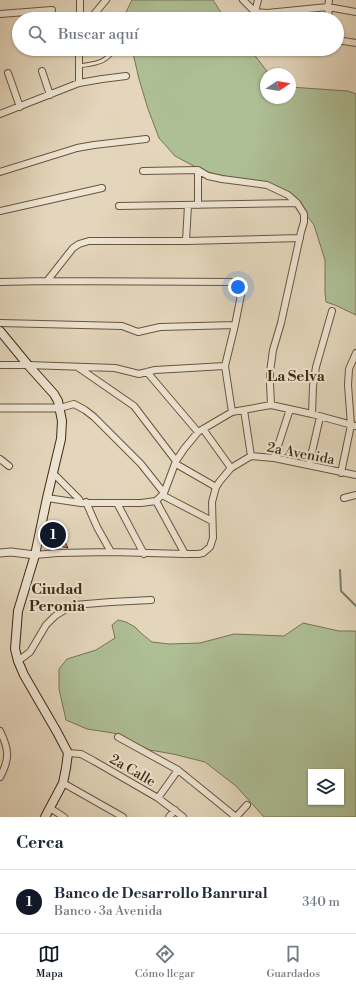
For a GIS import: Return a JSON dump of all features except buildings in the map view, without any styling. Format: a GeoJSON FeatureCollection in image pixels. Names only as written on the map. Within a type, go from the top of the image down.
{"type":"FeatureCollection","features":[{"type":"Feature","properties":{"kind":"main road"},"geometry":{"type":"LineString","coordinates":[[0,331],[54,394],[60,408],[62,421],[60,439],[35,555],[18,611],[15,649],[24,675],[58,732],[68,753],[63,783],[45,817]]}},
{"type":"Feature","properties":{"kind":"street"},"geometry":{"type":"LineString","coordinates":[[80,0],[80,12]]}},
{"type":"Feature","properties":{"kind":"street"},"geometry":{"type":"LineString","coordinates":[[96,12],[106,0]]}},
{"type":"Feature","properties":{"kind":"street"},"geometry":{"type":"LineString","coordinates":[[243,0],[255,12]]}},
{"type":"Feature","properties":{"kind":"street"},"geometry":{"type":"LineString","coordinates":[[255,12],[258,0]]}},
{"type":"Feature","properties":{"kind":"street"},"geometry":{"type":"LineString","coordinates":[[273,12],[329,3],[356,12]]}},
{"type":"Feature","properties":{"kind":"street"},"geometry":{"type":"LineString","coordinates":[[26,12],[52,10]]}},
{"type":"Feature","properties":{"kind":"street"},"geometry":{"type":"LineString","coordinates":[[0,14],[12,13]]}},
{"type":"Feature","properties":{"kind":"street"},"geometry":{"type":"LineString","coordinates":[[344,41],[356,43]]}},
{"type":"Feature","properties":{"kind":"street"},"geometry":{"type":"LineString","coordinates":[[78,83],[79,56]]}},
{"type":"Feature","properties":{"kind":"street"},"geometry":{"type":"LineString","coordinates":[[42,71],[50,95]]}},
{"type":"Feature","properties":{"kind":"street"},"geometry":{"type":"LineString","coordinates":[[8,73],[20,107]]}},
{"type":"Feature","properties":{"kind":"street"},"geometry":{"type":"LineString","coordinates":[[0,114],[78,83],[102,78],[126,76]]}},
{"type":"Feature","properties":{"kind":"street"},"geometry":{"type":"LineString","coordinates":[[0,172],[77,148],[146,139]]}},
{"type":"Feature","properties":{"kind":"street"},"geometry":{"type":"LineString","coordinates":[[143,171],[198,170],[208,176],[267,185],[288,195],[297,203],[304,214],[304,222],[281,323],[273,350],[270,378],[272,406]]}},
{"type":"Feature","properties":{"kind":"street"},"geometry":{"type":"LineString","coordinates":[[198,170],[198,205]]}},
{"type":"Feature","properties":{"kind":"street"},"geometry":{"type":"LineString","coordinates":[[0,211],[102,188]]}},
{"type":"Feature","properties":{"kind":"street"},"geometry":{"type":"LineString","coordinates":[[119,206],[297,203]]}},
{"type":"Feature","properties":{"kind":"street"},"geometry":{"type":"LineString","coordinates":[[186,241],[188,205]]}},
{"type":"Feature","properties":{"kind":"street"},"geometry":{"type":"LineString","coordinates":[[47,281],[73,248],[78,244],[89,241],[186,241],[300,238]]}},
{"type":"Feature","properties":{"kind":"street"},"geometry":{"type":"LineString","coordinates":[[0,282],[235,282],[241,285],[242,290],[225,366],[232,412]]}},
{"type":"Feature","properties":{"kind":"street"},"geometry":{"type":"LineString","coordinates":[[312,414],[313,386],[316,367],[332,311]]}},
{"type":"Feature","properties":{"kind":"street"},"geometry":{"type":"LineString","coordinates":[[0,323],[122,326],[138,332],[160,327],[235,325]]}},
{"type":"Feature","properties":{"kind":"street"},"geometry":{"type":"LineString","coordinates":[[353,425],[348,385],[349,369],[356,353]]}},
{"type":"Feature","properties":{"kind":"street"},"geometry":{"type":"LineString","coordinates":[[0,365],[115,368],[139,374],[155,370],[225,366]]}},
{"type":"Feature","properties":{"kind":"street"},"geometry":{"type":"LineString","coordinates":[[79,368],[134,406],[176,462],[216,488]]}},
{"type":"Feature","properties":{"kind":"street"},"geometry":{"type":"LineString","coordinates":[[148,372],[231,468]]}},
{"type":"Feature","properties":{"kind":"street"},"geometry":{"type":"LineString","coordinates":[[0,408],[60,408],[74,404],[86,410],[141,464],[163,494],[212,521]]}},
{"type":"Feature","properties":{"kind":"street"},"geometry":{"type":"LineString","coordinates":[[47,498],[84,502],[117,503],[156,501],[163,494],[176,462],[184,449],[200,431],[232,412],[272,406],[312,414],[353,425]]}},
{"type":"Feature","properties":{"kind":"street"},"geometry":{"type":"LineString","coordinates":[[274,458],[290,409]]}},
{"type":"Feature","properties":{"kind":"street"},"geometry":{"type":"LineString","coordinates":[[244,410],[251,456]]}},
{"type":"Feature","properties":{"kind":"street"},"geometry":{"type":"LineString","coordinates":[[309,465],[320,417]]}},
{"type":"Feature","properties":{"kind":"street"},"geometry":{"type":"LineString","coordinates":[[341,473],[356,417]]}},
{"type":"Feature","properties":{"kind":"street","name":"2a Avenida"},"geometry":{"type":"LineString","coordinates":[[185,554],[198,554],[210,547],[213,538],[212,502],[216,488],[231,468],[251,456],[274,458],[356,476]]}},
{"type":"Feature","properties":{"kind":"street"},"geometry":{"type":"LineString","coordinates":[[0,459],[9,466]]}},
{"type":"Feature","properties":{"kind":"street"},"geometry":{"type":"LineString","coordinates":[[52,473],[84,502],[111,552]]}},
{"type":"Feature","properties":{"kind":"street"},"geometry":{"type":"LineString","coordinates":[[344,498],[356,495]]}},
{"type":"Feature","properties":{"kind":"street"},"geometry":{"type":"LineString","coordinates":[[0,553],[11,552],[35,555],[111,552],[185,554],[156,501]]}},
{"type":"Feature","properties":{"kind":"street"},"geometry":{"type":"LineString","coordinates":[[117,503],[144,554]]}},
{"type":"Feature","properties":{"kind":"street"},"geometry":{"type":"LineString","coordinates":[[18,661],[30,652],[46,625],[55,616],[74,605],[151,600]]}},
{"type":"Feature","properties":{"kind":"street"},"geometry":{"type":"LineString","coordinates":[[0,731],[5,742],[8,758],[2,765],[0,777]]}},
{"type":"Feature","properties":{"kind":"street"},"geometry":{"type":"LineString","coordinates":[[118,737],[178,770],[236,817],[248,804]]}},
{"type":"Feature","properties":{"kind":"street","name":"2a Calle"},"geometry":{"type":"LineString","coordinates":[[68,753],[81,754],[158,798],[182,817]]}},
{"type":"Feature","properties":{"kind":"street"},"geometry":{"type":"LineString","coordinates":[[158,798],[178,770]]}},
{"type":"Feature","properties":{"kind":"street"},"geometry":{"type":"LineString","coordinates":[[63,783],[123,817]]}},
{"type":"Feature","properties":{"kind":"street"},"geometry":{"type":"LineString","coordinates":[[50,808],[64,817]]}},
{"type":"Feature","properties":{"kind":"street"},"geometry":{"type":"LineString","coordinates":[[169,817],[175,810]]}},
{"type":"Feature","properties":{"kind":"lane"},"geometry":{"type":"LineString","coordinates":[[79,66],[101,62],[110,56]]}},
{"type":"Feature","properties":{"kind":"green space"},"geometry":{"type":"Polygon","coordinates":[[[132,0],[213,0],[221,12],[126,12],[132,0]]]}},
{"type":"Feature","properties":{"kind":"green space"},"geometry":{"type":"Polygon","coordinates":[[[134,56],[255,56],[264,68],[260,68],[260,104],[296,104],[296,87],[348,91],[356,94],[356,315],[326,302],[325,260],[314,225],[295,200],[264,185],[203,171],[175,156],[159,138],[148,109],[134,56]]]}},
{"type":"Feature","properties":{"kind":"green space"},"geometry":{"type":"Polygon","coordinates":[[[118,620],[135,627],[152,642],[169,644],[200,643],[234,634],[284,636],[303,623],[339,631],[356,631],[356,817],[264,817],[236,786],[205,762],[150,750],[113,733],[87,729],[66,720],[59,689],[59,669],[67,659],[96,650],[115,638],[112,625],[118,620]]]}},
{"type":"Feature","properties":{"kind":"waterway"},"geometry":{"type":"LineString","coordinates":[[340,570],[341,591],[356,606]]}},
{"type":"Feature","properties":{"kind":"place","name":"Banco de Desarrollo Banrural"},"geometry":{"type":"Point","coordinates":[53,535]}},
{"type":"Feature","properties":{"kind":"district","name":"La Selva"},"geometry":{"type":"Point","coordinates":[296,376]}},
{"type":"Feature","properties":{"kind":"district","name":"Ciudad Peronia"},"geometry":{"type":"Point","coordinates":[57,598]}}]}
